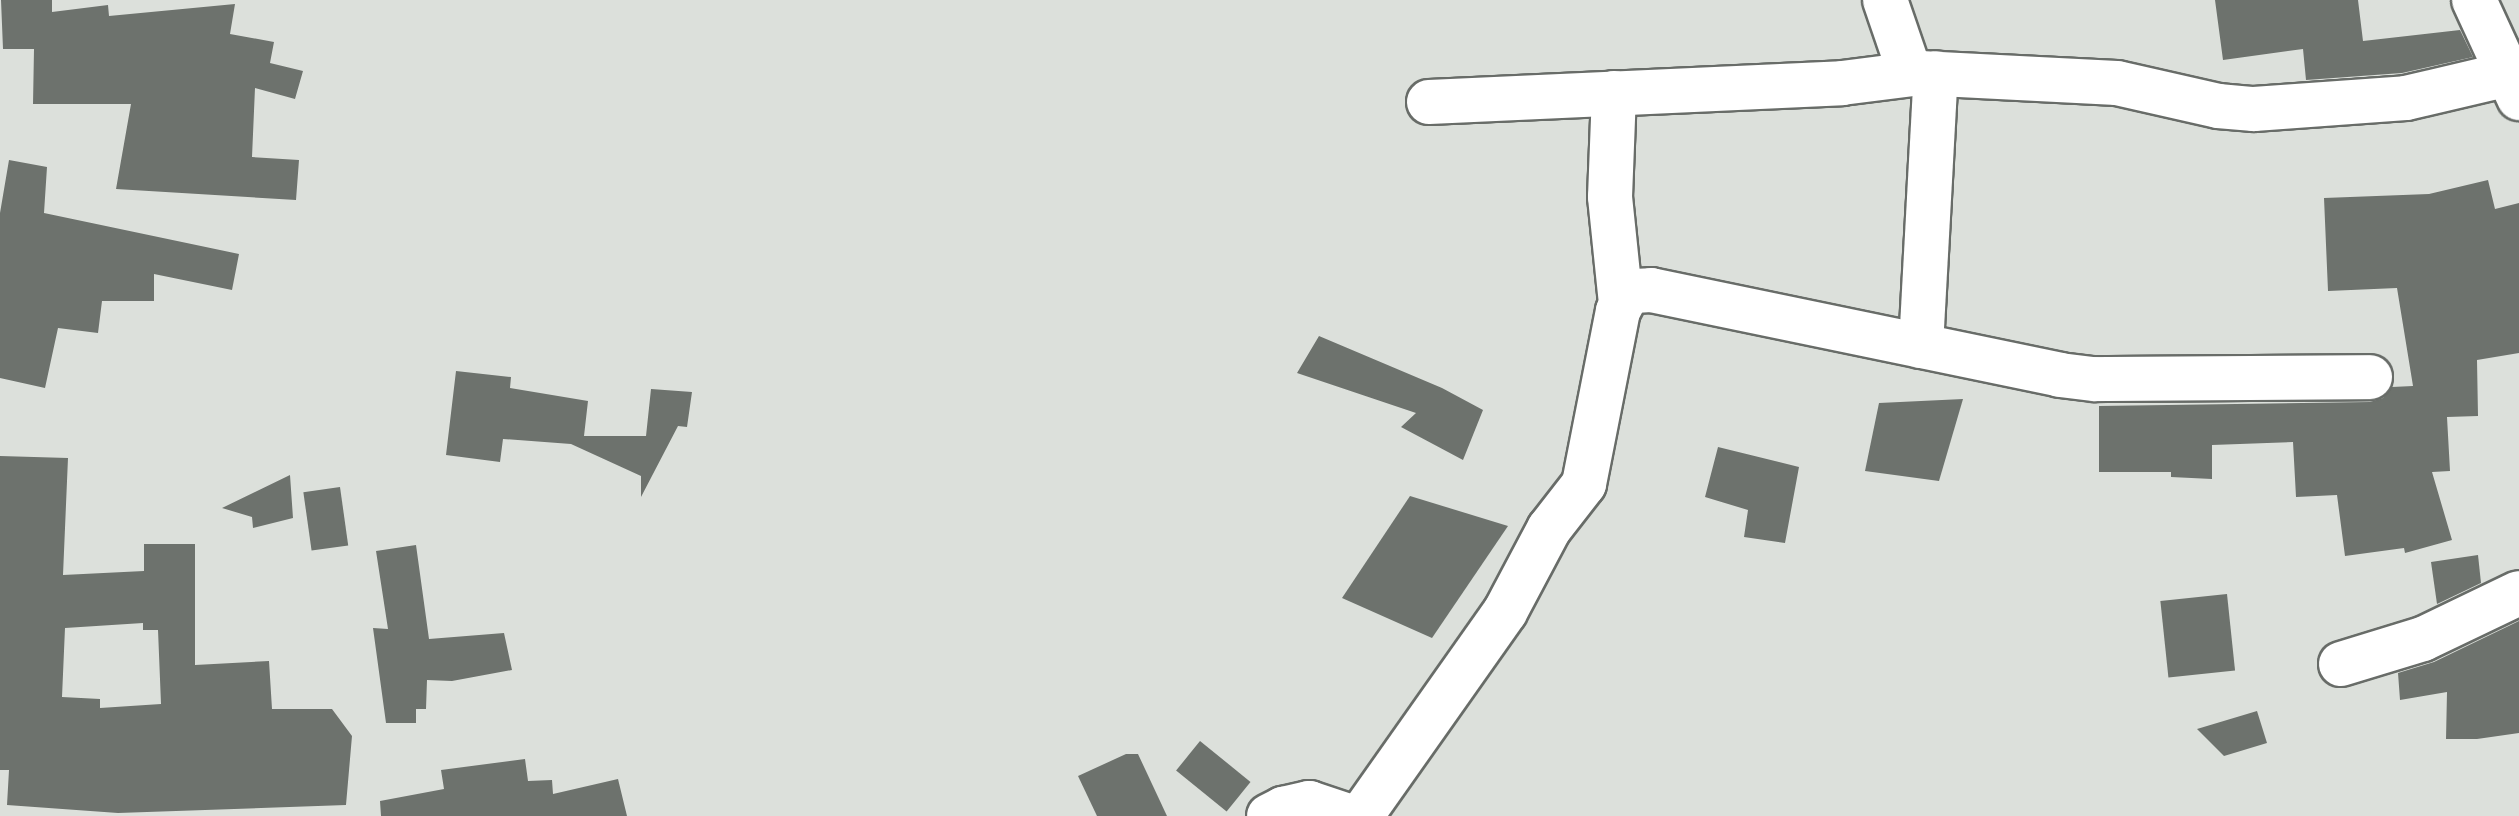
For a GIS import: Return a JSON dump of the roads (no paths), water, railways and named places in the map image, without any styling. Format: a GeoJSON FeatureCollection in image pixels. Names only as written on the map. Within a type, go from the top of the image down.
{"type":"FeatureCollection","features":[{"type":"Feature","properties":{"kind":"street"},"geometry":{"type":"LineString","coordinates":[[1885,0],[1923,73],[1921,346]]}},
{"type":"Feature","properties":{"kind":"street"},"geometry":{"type":"LineString","coordinates":[[1429,102],[1842,83],[1923,73],[2117,83],[2232,109],[2406,98],[2514,86],[2474,0]]}},
{"type":"Feature","properties":{"kind":"street"},"geometry":{"type":"LineString","coordinates":[[1361,816],[1505,612],[1549,529],[1584,484],[1621,303],[1610,197],[1614,93]]}},
{"type":"Feature","properties":{"kind":"street"},"geometry":{"type":"LineString","coordinates":[[1621,303],[1634,291],[1651,290],[2095,379],[2370,377]]}},
{"type":"Feature","properties":{"kind":"street"},"geometry":{"type":"LineString","coordinates":[[2341,664],[2423,639],[2519,593]]}},
{"type":"Feature","properties":{"kind":"street"},"geometry":{"type":"LineString","coordinates":[[1269,816],[1309,803],[1348,816]]}}]}
